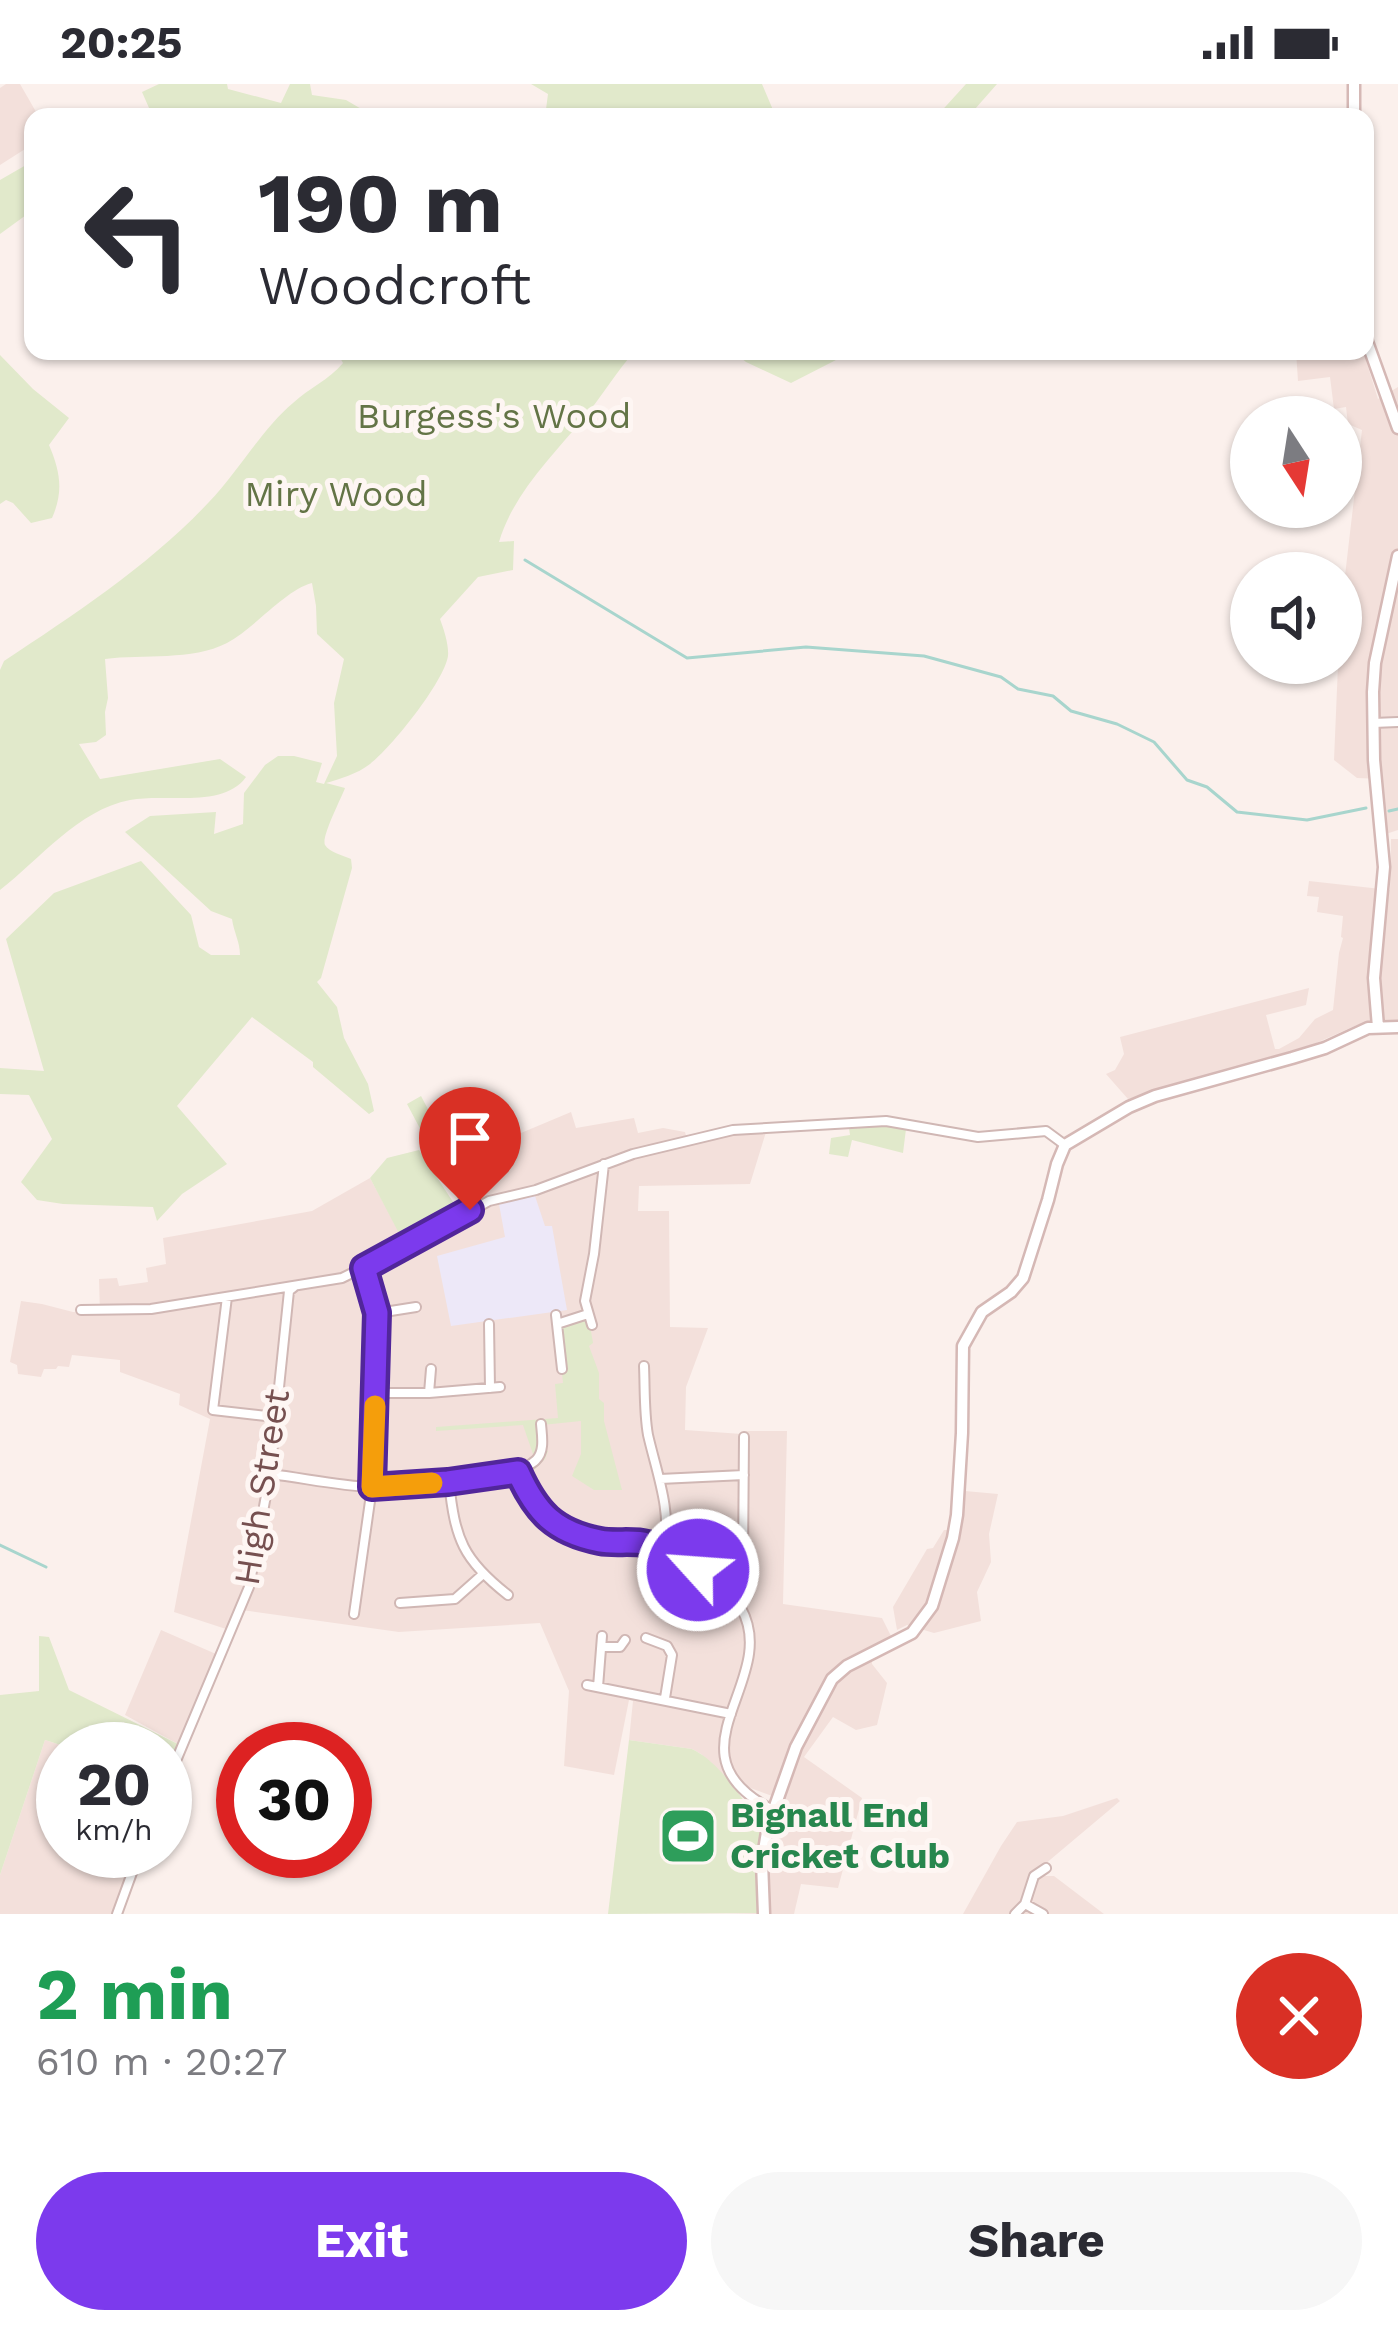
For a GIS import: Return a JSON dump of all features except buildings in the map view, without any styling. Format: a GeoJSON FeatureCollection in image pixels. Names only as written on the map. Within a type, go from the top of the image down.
{"type":"FeatureCollection","features":[{"type":"Feature","properties":{"kind":"street"},"geometry":{"type":"LineString","coordinates":[[1373,360],[1398,428]]}},
{"type":"Feature","properties":{"kind":"street"},"geometry":{"type":"LineString","coordinates":[[1378,1027],[1374,978],[1383,895],[1382,840],[1372,723],[1375,663],[1398,556]]}},
{"type":"Feature","properties":{"kind":"street"},"geometry":{"type":"LineString","coordinates":[[1372,723],[1398,722]]}},
{"type":"Feature","properties":{"kind":"street"},"geometry":{"type":"LineString","coordinates":[[1382,840],[1398,838]]}},
{"type":"Feature","properties":{"kind":"street"},"geometry":{"type":"LineString","coordinates":[[764,1914],[762,1862],[773,1810],[796,1747],[832,1679],[847,1666],[912,1633],[932,1606],[957,1515],[963,1346],[982,1312],[1023,1278],[1065,1145],[1142,1101],[1325,1048],[1378,1027],[1398,1027]]}},
{"type":"Feature","properties":{"kind":"street"},"geometry":{"type":"LineString","coordinates":[[81,1310],[151,1309],[342,1278],[489,1201],[536,1190],[633,1154],[733,1130],[886,1121],[978,1137],[1046,1131],[1065,1145]]}},
{"type":"Feature","properties":{"kind":"street"},"geometry":{"type":"LineString","coordinates":[[470,1210],[454,1177],[460,1165],[484,1156]]}},
{"type":"Feature","properties":{"kind":"street"},"geometry":{"type":"LineString","coordinates":[[592,1325],[585,1300],[604,1165]]}},
{"type":"Feature","properties":{"kind":"street"},"geometry":{"type":"LineString","coordinates":[[354,1615],[372,1487],[376,1393],[377,1313],[364,1268]]}},
{"type":"Feature","properties":{"kind":"street","name":"High Street"},"geometry":{"type":"LineString","coordinates":[[192,1723],[249,1588],[270,1474],[289,1291],[295,1286]]}},
{"type":"Feature","properties":{"kind":"street"},"geometry":{"type":"LineString","coordinates":[[227,1297],[213,1410],[275,1417]]}},
{"type":"Feature","properties":{"kind":"street"},"geometry":{"type":"LineString","coordinates":[[377,1313],[416,1307]]}},
{"type":"Feature","properties":{"kind":"street"},"geometry":{"type":"LineString","coordinates":[[562,1369],[556,1320],[588,1314]]}},
{"type":"Feature","properties":{"kind":"street"},"geometry":{"type":"LineString","coordinates":[[376,1393],[495,1387],[489,1329],[503,1331]]}},
{"type":"Feature","properties":{"kind":"street"},"geometry":{"type":"LineString","coordinates":[[644,1366],[647,1431],[668,1532],[664,1552]]}},
{"type":"Feature","properties":{"kind":"street"},"geometry":{"type":"LineString","coordinates":[[429,1393],[430,1369]]}},
{"type":"Feature","properties":{"kind":"street"},"geometry":{"type":"LineString","coordinates":[[270,1474],[372,1487],[518,1472],[536,1461],[542,1424]]}},
{"type":"Feature","properties":{"kind":"street"},"geometry":{"type":"LineString","coordinates":[[724,1588],[743,1562],[744,1437]]}},
{"type":"Feature","properties":{"kind":"street"},"geometry":{"type":"LineString","coordinates":[[518,1472],[530,1500],[560,1526],[601,1542],[645,1544],[664,1552],[724,1588],[741,1608],[750,1638],[748,1658],[722,1752],[738,1786],[773,1810]]}},
{"type":"Feature","properties":{"kind":"street"},"geometry":{"type":"LineString","coordinates":[[660,1479],[744,1475]]}},
{"type":"Feature","properties":{"kind":"street"},"geometry":{"type":"LineString","coordinates":[[448,1482],[462,1546],[482,1575],[505,1589]]}},
{"type":"Feature","properties":{"kind":"street"},"geometry":{"type":"LineString","coordinates":[[400,1603],[455,1599],[482,1575]]}},
{"type":"Feature","properties":{"kind":"street"},"geometry":{"type":"LineString","coordinates":[[649,1637],[667,1646],[672,1655],[665,1699]]}},
{"type":"Feature","properties":{"kind":"street"},"geometry":{"type":"LineString","coordinates":[[625,1640],[620,1647],[602,1641],[592,1686],[731,1714]]}},
{"type":"Feature","properties":{"kind":"street"},"geometry":{"type":"LineString","coordinates":[[1016,1914],[1025,1904],[1034,1876],[1046,1868]]}},
{"type":"Feature","properties":{"kind":"street"},"geometry":{"type":"LineString","coordinates":[[117,1914],[130,1878]]}},
{"type":"Feature","properties":{"kind":"street"},"geometry":{"type":"LineString","coordinates":[[1025,1904],[1043,1914]]}},
{"type":"Feature","properties":{"kind":"shaded area"},"geometry":{"type":"Polygon","coordinates":[[[20,84],[34,108],[24,108],[24,150],[0,165],[0,88],[20,84]]]}},
{"type":"Feature","properties":{"kind":"shaded area"},"geometry":{"type":"Polygon","coordinates":[[[1297,360],[1366,360],[1378,399],[1398,387],[1398,830],[1386,834],[1382,779],[1357,778],[1334,760],[1337,684],[1362,684],[1362,552],[1348,552],[1351,528],[1362,528],[1362,396],[1332,396],[1330,377],[1298,381],[1297,360]]]}},
{"type":"Feature","properties":{"kind":"shaded area"},"geometry":{"type":"Polygon","coordinates":[[[1391,839],[1398,839],[1398,1021],[1357,1025],[1314,1044],[1128,1099],[1106,1074],[1115,1070],[1124,1054],[1120,1037],[1309,988],[1306,1005],[1266,1015],[1275,1049],[1279,1049],[1333,1010],[1343,916],[1317,912],[1319,897],[1307,896],[1309,881],[1390,890],[1391,839]]]}},
{"type":"Feature","properties":{"kind":"shaded area"},"geometry":{"type":"Polygon","coordinates":[[[571,1112],[576,1128],[634,1118],[638,1133],[663,1128],[685,1132],[688,1143],[766,1132],[750,1184],[639,1186],[638,1211],[669,1211],[670,1327],[708,1328],[686,1387],[685,1430],[787,1431],[783,1604],[882,1618],[892,1638],[872,1648],[872,1664],[887,1683],[877,1725],[856,1730],[833,1717],[804,1757],[862,1798],[838,1888],[801,1884],[794,1914],[729,1914],[768,1913],[766,1861],[779,1808],[772,1796],[726,1779],[692,1749],[629,1740],[633,1701],[629,1700],[614,1775],[564,1766],[569,1691],[540,1623],[399,1632],[235,1609],[226,1629],[174,1612],[210,1419],[179,1405],[180,1394],[120,1372],[120,1360],[72,1355],[69,1367],[44,1369],[41,1377],[18,1374],[17,1365],[10,1362],[21,1301],[100,1313],[99,1279],[117,1278],[119,1286],[148,1282],[146,1268],[166,1264],[163,1238],[312,1211],[370,1178],[410,1252],[469,1218],[425,1143],[478,1124],[486,1144],[571,1112]]]}},
{"type":"Feature","properties":{"kind":"shaded area"},"geometry":{"type":"Polygon","coordinates":[[[535,1196],[545,1226],[552,1226],[567,1310],[451,1326],[437,1256],[505,1237],[499,1204],[535,1196]]]}},
{"type":"Feature","properties":{"kind":"shaded area"},"geometry":{"type":"Polygon","coordinates":[[[965,1491],[998,1494],[989,1534],[991,1562],[977,1592],[981,1621],[934,1633],[907,1625],[897,1630],[893,1607],[927,1549],[933,1548],[944,1530],[959,1530],[965,1491]]]}},
{"type":"Feature","properties":{"kind":"shaded area"},"geometry":{"type":"Polygon","coordinates":[[[161,1630],[216,1654],[187,1722],[138,1722],[125,1715],[161,1630]]]}},
{"type":"Feature","properties":{"kind":"shaded area"},"geometry":{"type":"Polygon","coordinates":[[[36,1767],[36,1878],[126,1878],[113,1914],[0,1914],[0,1875],[36,1767]]]}},
{"type":"Feature","properties":{"kind":"shaded area"},"geometry":{"type":"Polygon","coordinates":[[[1117,1798],[1120,1801],[1038,1870],[1054,1876],[1104,1914],[963,1914],[1017,1822],[1063,1816],[1117,1798]]]}},
{"type":"Feature","properties":{"kind":"green space"},"geometry":{"type":"Polygon","coordinates":[[[159,84],[227,84],[228,89],[281,103],[290,84],[310,84],[312,95],[346,100],[360,108],[149,108],[142,92],[159,84]]]}},
{"type":"Feature","properties":{"kind":"green space"},"geometry":{"type":"Polygon","coordinates":[[[531,84],[762,84],[772,108],[546,108],[548,94],[531,84]]]}},
{"type":"Feature","properties":{"kind":"green space"},"geometry":{"type":"Polygon","coordinates":[[[966,84],[997,84],[976,108],[944,108],[966,84]]]}},
{"type":"Feature","properties":{"kind":"green space"},"geometry":{"type":"Polygon","coordinates":[[[24,166],[24,217],[0,234],[0,180],[24,166]]]}},
{"type":"Feature","properties":{"kind":"green space"},"geometry":{"type":"Polygon","coordinates":[[[0,355],[69,418],[49,445],[59,481],[52,518],[31,523],[13,503],[0,504],[0,355]]]}},
{"type":"Feature","properties":{"kind":"green space"},"geometry":{"type":"Polygon","coordinates":[[[628,360],[535,476],[505,524],[499,542],[514,541],[513,570],[478,577],[440,619],[448,656],[427,697],[370,764],[326,783],[345,788],[325,845],[351,859],[352,868],[317,982],[337,1007],[344,1038],[368,1084],[374,1111],[369,1114],[313,1067],[313,1062],[252,1017],[177,1106],[227,1164],[182,1194],[157,1221],[153,1207],[37,1200],[21,1182],[52,1139],[29,1095],[0,1094],[0,1068],[44,1071],[6,939],[54,893],[141,861],[191,915],[199,947],[211,955],[240,955],[232,919],[211,911],[125,832],[150,816],[216,812],[214,834],[243,824],[244,793],[278,756],[322,763],[316,782],[324,784],[337,756],[334,703],[344,659],[317,634],[312,583],[213,649],[105,659],[106,735],[79,744],[100,779],[220,759],[246,777],[236,787],[209,796],[144,798],[111,805],[60,837],[0,890],[0,670],[4,661],[162,547],[220,490],[282,413],[343,363],[628,360]]]}},
{"type":"Feature","properties":{"kind":"green space"},"geometry":{"type":"Polygon","coordinates":[[[743,360],[836,360],[791,383],[743,360]]]}},
{"type":"Feature","properties":{"kind":"green space"},"geometry":{"type":"Polygon","coordinates":[[[421,1096],[439,1130],[425,1138],[407,1104],[421,1096]]]}},
{"type":"Feature","properties":{"kind":"green space"},"geometry":{"type":"Polygon","coordinates":[[[849,1128],[906,1129],[903,1153],[852,1140],[848,1157],[829,1154],[831,1138],[850,1135],[849,1128]]]}},
{"type":"Feature","properties":{"kind":"green space"},"geometry":{"type":"Polygon","coordinates":[[[419,1150],[457,1208],[454,1216],[403,1241],[370,1178],[387,1158],[419,1150]]]}},
{"type":"Feature","properties":{"kind":"green space"},"geometry":{"type":"Polygon","coordinates":[[[588,1314],[599,1399],[604,1403],[604,1421],[622,1490],[594,1490],[572,1476],[581,1454],[581,1421],[542,1425],[541,1450],[548,1451],[523,1481],[524,1486],[476,1485],[450,1497],[432,1490],[371,1496],[372,1487],[518,1472],[535,1460],[523,1425],[436,1431],[436,1427],[558,1418],[555,1384],[563,1383],[557,1324],[588,1314]]]}},
{"type":"Feature","properties":{"kind":"green space"},"geometry":{"type":"Polygon","coordinates":[[[39,1636],[49,1637],[69,1690],[134,1722],[36,1722],[36,1767],[0,1875],[0,1695],[39,1691],[39,1636]]]}},
{"type":"Feature","properties":{"kind":"green space","name":"Bignall End Cricket Club"},"geometry":{"type":"Polygon","coordinates":[[[629,1740],[692,1749],[738,1792],[760,1823],[757,1913],[608,1914],[629,1740]]]}},
{"type":"Feature","properties":{"kind":"waterway"},"geometry":{"type":"LineString","coordinates":[[525,560],[687,658],[806,647],[924,656],[1001,677],[1018,689],[1053,696],[1071,711],[1117,724],[1154,742],[1187,780],[1207,787],[1237,812],[1307,820],[1366,808]]}},
{"type":"Feature","properties":{"kind":"waterway"},"geometry":{"type":"LineString","coordinates":[[1389,811],[1398,809]]}},
{"type":"Feature","properties":{"kind":"waterway"},"geometry":{"type":"LineString","coordinates":[[0,1545],[46,1567]]}},
{"type":"Feature","properties":{"kind":"slow traffic"},"geometry":{"type":"LineString","coordinates":[[375,1406],[372,1487],[432,1483]]}},
{"type":"Feature","properties":{"kind":"place","name":"Bignall End Cricket Club"},"geometry":{"type":"Point","coordinates":[688,1836]}},
{"type":"Feature","properties":{"kind":"route"},"geometry":{"type":"LineString","coordinates":[[470,1210],[364,1268],[377,1313],[372,1487],[518,1472],[530,1500],[560,1526],[601,1542],[645,1544],[698,1570]]}},
{"type":"Feature","properties":{"kind":"park label","name":"Burgess's Wood"},"geometry":{"type":"Point","coordinates":[494,416]}},
{"type":"Feature","properties":{"kind":"park label","name":"Miry Wood"},"geometry":{"type":"Point","coordinates":[336,494]}}]}
